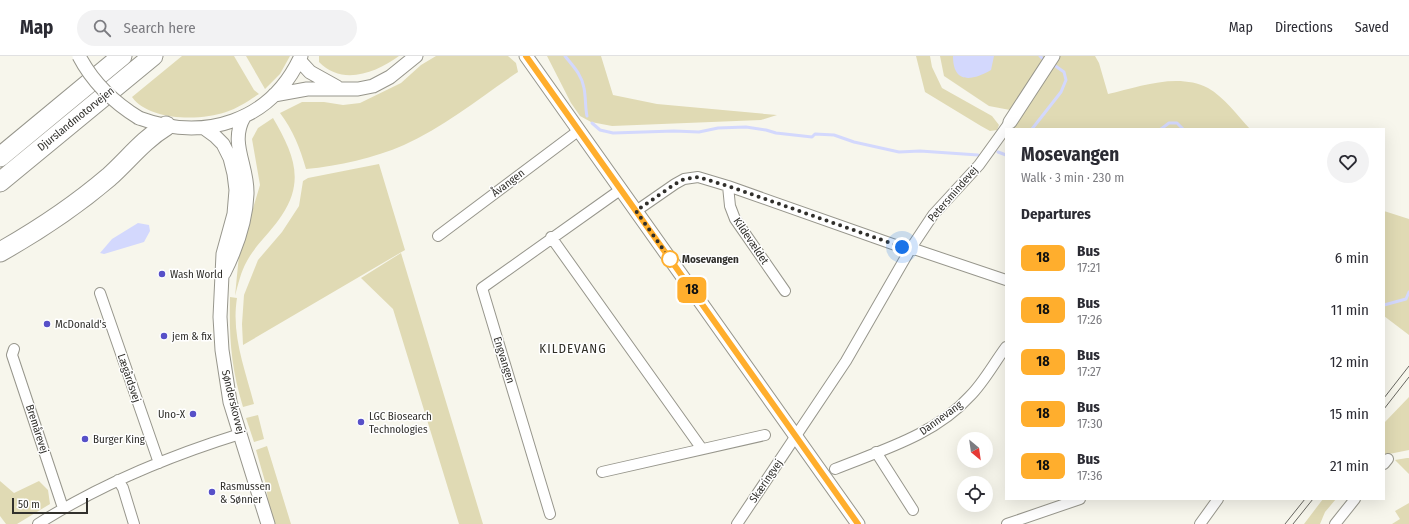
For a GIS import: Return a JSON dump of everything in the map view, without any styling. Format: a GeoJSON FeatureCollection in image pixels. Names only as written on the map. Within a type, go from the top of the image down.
{"type":"FeatureCollection","features":[{"type":"Feature","properties":{"kind":"highway","name":"Djurslandmotorvejen"},"geometry":{"type":"LineString","coordinates":[[0,157],[122,56]]}},
{"type":"Feature","properties":{"kind":"highway","name":"Djurslandmotorvejen"},"geometry":{"type":"LineString","coordinates":[[0,182],[153,56]]}},
{"type":"Feature","properties":{"kind":"highway"},"geometry":{"type":"LineString","coordinates":[[0,252],[37,231],[80,200],[109,177],[150,136],[166,126]]}},
{"type":"Feature","properties":{"kind":"street"},"geometry":{"type":"LineString","coordinates":[[79,56],[87,70],[105,92],[121,106],[139,118],[166,126],[191,129],[204,128],[231,122],[244,117],[274,95],[284,85],[300,58],[310,72],[321,80],[343,90]]}},
{"type":"Feature","properties":{"kind":"street"},"geometry":{"type":"LineString","coordinates":[[274,95],[307,89],[343,90],[373,86],[390,77],[416,56]]}},
{"type":"Feature","properties":{"kind":"street"},"geometry":{"type":"LineString","coordinates":[[526,56],[858,524]]}},
{"type":"Feature","properties":{"kind":"street","name":"Petersmindevej"},"geometry":{"type":"LineString","coordinates":[[1006,128],[1052,56]]}},
{"type":"Feature","properties":{"kind":"street","name":"Sønderskovvej"},"geometry":{"type":"LineString","coordinates":[[223,277],[233,255],[246,201],[246,178],[237,137],[244,117]]}},
{"type":"Feature","properties":{"kind":"street","name":"Sønderskovvej"},"geometry":{"type":"LineString","coordinates":[[204,128],[215,136],[222,144],[230,158],[234,174],[236,190],[234,214],[223,254],[220,317],[222,350],[230,402],[268,524]]}},
{"type":"Feature","properties":{"kind":"street","name":"Petersmindevej"},"geometry":{"type":"LineString","coordinates":[[796,437],[846,361],[906,248],[933,215],[979,165],[1005,129]]}},
{"type":"Feature","properties":{"kind":"street","name":"Åvangen"},"geometry":{"type":"LineString","coordinates":[[438,236],[578,131]]}},
{"type":"Feature","properties":{"kind":"street"},"geometry":{"type":"LineString","coordinates":[[636,211],[684,179],[698,177],[906,248],[1005,280]]}},
{"type":"Feature","properties":{"kind":"street","name":"Kildevældet"},"geometry":{"type":"LineString","coordinates":[[728,186],[730,206],[735,218],[786,291]]}},
{"type":"Feature","properties":{"kind":"street","name":"Engvangen"},"geometry":{"type":"LineString","coordinates":[[550,514],[482,288],[620,190]]}},
{"type":"Feature","properties":{"kind":"street"},"geometry":{"type":"LineString","coordinates":[[551,238],[702,448]]}},
{"type":"Feature","properties":{"kind":"street","name":"Lægårdsvej"},"geometry":{"type":"LineString","coordinates":[[100,293],[159,463]]}},
{"type":"Feature","properties":{"kind":"street","name":"Dannevang"},"geometry":{"type":"LineString","coordinates":[[835,469],[915,437],[944,419],[970,397],[1005,348]]}},
{"type":"Feature","properties":{"kind":"street","name":"Bremårevej"},"geometry":{"type":"LineString","coordinates":[[14,350],[12,355],[63,508]]}},
{"type":"Feature","properties":{"kind":"street"},"geometry":{"type":"LineString","coordinates":[[38,524],[63,508],[118,480],[159,463],[240,434]]}},
{"type":"Feature","properties":{"kind":"street"},"geometry":{"type":"LineString","coordinates":[[602,472],[702,448],[765,435]]}},
{"type":"Feature","properties":{"kind":"street","name":"Skæringvej"},"geometry":{"type":"LineString","coordinates":[[737,524],[796,437]]}},
{"type":"Feature","properties":{"kind":"street"},"geometry":{"type":"LineString","coordinates":[[876,452],[914,510]]}},
{"type":"Feature","properties":{"kind":"street"},"geometry":{"type":"LineString","coordinates":[[118,480],[123,488],[134,524]]}},
{"type":"Feature","properties":{"kind":"street"},"geometry":{"type":"LineString","coordinates":[[1007,524],[1077,500]]}},
{"type":"Feature","properties":{"kind":"street"},"geometry":{"type":"LineString","coordinates":[[1200,524],[1217,500]]}},
{"type":"Feature","properties":{"kind":"street"},"geometry":{"type":"LineString","coordinates":[[1335,524],[1354,500]]}},
{"type":"Feature","properties":{"kind":"shaded area"},"geometry":{"type":"Polygon","coordinates":[[[182,56],[234,56],[254,90],[259,94],[226,112],[203,117],[189,118],[162,115],[150,111],[140,105],[132,97],[182,56]]]}},
{"type":"Feature","properties":{"kind":"shaded area"},"geometry":{"type":"Polygon","coordinates":[[[246,56],[290,56],[280,74],[265,89],[246,56]]]}},
{"type":"Feature","properties":{"kind":"shaded area"},"geometry":{"type":"Polygon","coordinates":[[[319,56],[399,56],[370,72],[348,75],[338,74],[328,69],[319,62],[319,56]]]}},
{"type":"Feature","properties":{"kind":"shaded area"},"geometry":{"type":"Polygon","coordinates":[[[436,56],[508,56],[516,63],[518,72],[434,129],[404,145],[381,154],[356,161],[306,169],[296,140],[280,113],[302,102],[324,102],[343,105],[360,103],[401,83],[421,65],[436,56]]]}},
{"type":"Feature","properties":{"kind":"shaded area"},"geometry":{"type":"Polygon","coordinates":[[[547,56],[601,56],[613,95],[657,104],[777,115],[761,120],[612,126],[591,122],[580,116],[571,103],[547,56]]]}},
{"type":"Feature","properties":{"kind":"shaded area"},"geometry":{"type":"Polygon","coordinates":[[[916,56],[930,56],[932,67],[942,88],[992,116],[999,125],[997,130],[990,131],[925,92],[916,56]]]}},
{"type":"Feature","properties":{"kind":"shaded area"},"geometry":{"type":"Polygon","coordinates":[[[940,56],[1048,56],[1010,110],[989,106],[944,76],[940,56]]]}},
{"type":"Feature","properties":{"kind":"shaded area"},"geometry":{"type":"Polygon","coordinates":[[[1060,56],[1095,56],[1099,63],[1108,94],[1158,82],[1184,81],[1196,83],[1208,88],[1220,96],[1249,128],[1014,128],[1060,56]]]}},
{"type":"Feature","properties":{"kind":"shaded area"},"geometry":{"type":"Polygon","coordinates":[[[273,118],[291,154],[295,177],[293,189],[289,202],[282,215],[247,261],[241,274],[235,296],[239,255],[260,185],[252,139],[258,128],[273,118]]]}},
{"type":"Feature","properties":{"kind":"shaded area"},"geometry":{"type":"Polygon","coordinates":[[[379,164],[405,250],[243,345],[242,324],[244,295],[258,260],[282,232],[299,206],[303,181],[308,178],[379,164]]]}},
{"type":"Feature","properties":{"kind":"shaded area"},"geometry":{"type":"Polygon","coordinates":[[[1385,211],[1409,219],[1409,335],[1385,317],[1385,211]]]}},
{"type":"Feature","properties":{"kind":"shaded area"},"geometry":{"type":"Polygon","coordinates":[[[401,253],[483,524],[459,524],[393,309],[361,278],[401,253]]]}},
{"type":"Feature","properties":{"kind":"shaded area"},"geometry":{"type":"Polygon","coordinates":[[[230,297],[237,298],[237,339],[254,404],[243,407],[233,365],[230,326],[230,297]]]}},
{"type":"Feature","properties":{"kind":"shaded area"},"geometry":{"type":"Polygon","coordinates":[[[1409,397],[1409,450],[1389,454],[1385,456],[1385,422],[1409,397]]]}},
{"type":"Feature","properties":{"kind":"shaded area"},"geometry":{"type":"Polygon","coordinates":[[[258,415],[264,439],[254,442],[246,418],[258,415]]]}},
{"type":"Feature","properties":{"kind":"shaded area"},"geometry":{"type":"Polygon","coordinates":[[[267,446],[291,524],[273,524],[270,515],[266,485],[256,450],[267,446]]]}},
{"type":"Feature","properties":{"kind":"shaded area"},"geometry":{"type":"Polygon","coordinates":[[[1409,458],[1409,474],[1395,460],[1409,458]]]}},
{"type":"Feature","properties":{"kind":"shaded area"},"geometry":{"type":"Polygon","coordinates":[[[0,481],[14,493],[39,481],[48,490],[50,504],[17,524],[6,524],[0,516],[0,481]]]}},
{"type":"Feature","properties":{"kind":"shaded area"},"geometry":{"type":"Polygon","coordinates":[[[1322,500],[1335,500],[1325,512],[1320,524],[1304,524],[1322,500]]]}},
{"type":"Feature","properties":{"kind":"shaded area"},"geometry":{"type":"Polygon","coordinates":[[[1409,503],[1409,524],[1392,524],[1400,519],[1395,511],[1409,503]]]}},
{"type":"Feature","properties":{"kind":"water"},"geometry":{"type":"Polygon","coordinates":[[[953,56],[994,56],[991,70],[971,78],[965,78],[956,72],[953,56]]]}},
{"type":"Feature","properties":{"kind":"water"},"geometry":{"type":"Polygon","coordinates":[[[138,223],[149,225],[150,231],[144,242],[104,254],[100,253],[112,239],[138,223]]]}},
{"type":"Feature","properties":{"kind":"waterway"},"geometry":{"type":"LineString","coordinates":[[565,56],[577,71],[583,83],[587,116]]}},
{"type":"Feature","properties":{"kind":"waterway"},"geometry":{"type":"LineString","coordinates":[[1040,56],[1043,59]]}},
{"type":"Feature","properties":{"kind":"waterway"},"geometry":{"type":"LineString","coordinates":[[1033,128],[1061,92],[1066,80],[1064,72],[1054,65]]}},
{"type":"Feature","properties":{"kind":"waterway"},"geometry":{"type":"LineString","coordinates":[[592,123],[600,130],[613,133],[674,131],[699,132],[718,128],[746,127],[776,133],[812,137],[815,134],[834,135],[854,142],[899,152],[920,151],[978,155]]}},
{"type":"Feature","properties":{"kind":"waterway"},"geometry":{"type":"LineString","coordinates":[[1162,128],[1169,123],[1177,123],[1182,128]]}},
{"type":"Feature","properties":{"kind":"waterway"},"geometry":{"type":"LineString","coordinates":[[998,152],[1005,155]]}},
{"type":"Feature","properties":{"kind":"waterway"},"geometry":{"type":"LineString","coordinates":[[1385,305],[1406,299],[1409,292]]}},
{"type":"Feature","properties":{"kind":"tram line"},"geometry":{"type":"LineString","coordinates":[[1385,397],[1409,366]]}},
{"type":"Feature","properties":{"kind":"tram line"},"geometry":{"type":"LineString","coordinates":[[1385,408],[1409,377]]}},
{"type":"Feature","properties":{"kind":"tram line"},"geometry":{"type":"LineString","coordinates":[[1285,524],[1304,500]]}},
{"type":"Feature","properties":{"kind":"tram line"},"geometry":{"type":"LineString","coordinates":[[1293,524],[1312,500]]}},
{"type":"Feature","properties":{"kind":"bus line","name":"18"},"geometry":{"type":"LineString","coordinates":[[526,56],[858,524]]}},
{"type":"Feature","properties":{"kind":"place","name":"Mosevangen"},"geometry":{"type":"Point","coordinates":[670,259]}},
{"type":"Feature","properties":{"kind":"place","name":"Wash World"},"geometry":{"type":"Point","coordinates":[162,274]}},
{"type":"Feature","properties":{"kind":"place","name":"McDonald's"},"geometry":{"type":"Point","coordinates":[47,324]}},
{"type":"Feature","properties":{"kind":"place","name":"jem & fix"},"geometry":{"type":"Point","coordinates":[164,336]}},
{"type":"Feature","properties":{"kind":"place","name":"Uno-X"},"geometry":{"type":"Point","coordinates":[193,414]}},
{"type":"Feature","properties":{"kind":"place","name":"LGC Biosearch Technologies"},"geometry":{"type":"Point","coordinates":[361,422]}},
{"type":"Feature","properties":{"kind":"place","name":"Burger King"},"geometry":{"type":"Point","coordinates":[85,439]}},
{"type":"Feature","properties":{"kind":"place","name":"Rasmussen & Sønner"},"geometry":{"type":"Point","coordinates":[212,492]}},
{"type":"Feature","properties":{"kind":"district","name":"KILDEVANG"},"geometry":{"type":"Point","coordinates":[573,348]}},
{"type":"Feature","properties":{"kind":"route"},"geometry":{"type":"LineString","coordinates":[[670,259],[636,211],[684,179],[698,177],[728,186],[902,247]]}}]}
